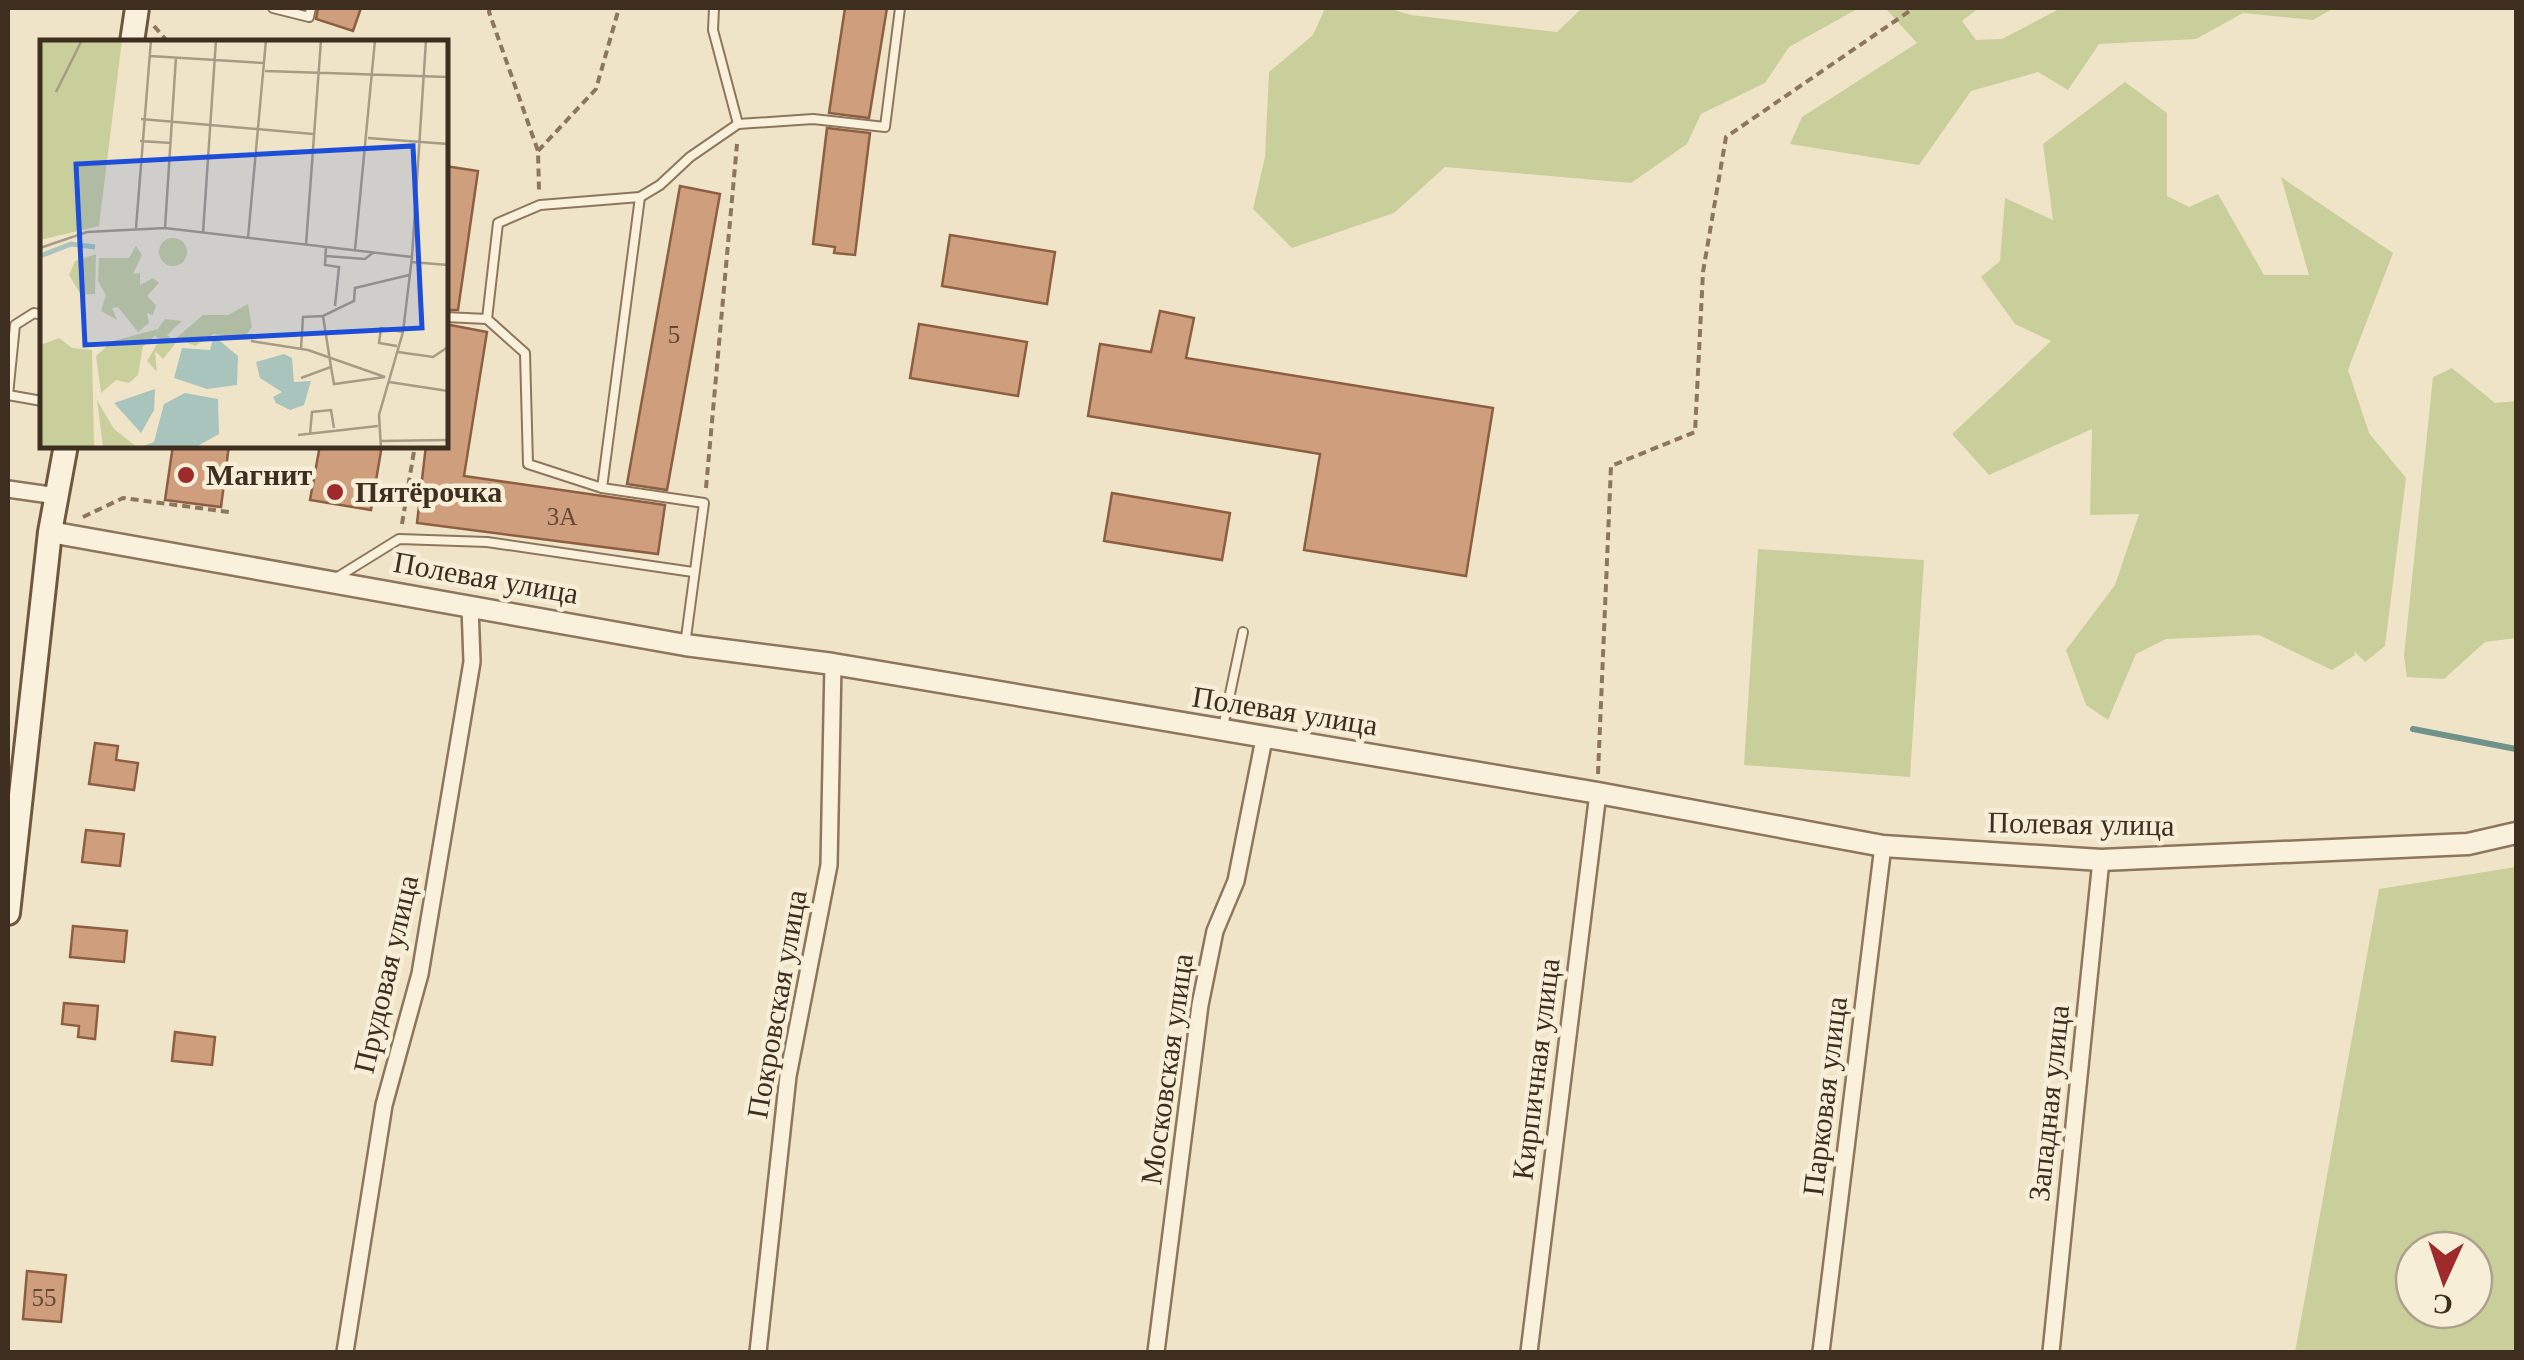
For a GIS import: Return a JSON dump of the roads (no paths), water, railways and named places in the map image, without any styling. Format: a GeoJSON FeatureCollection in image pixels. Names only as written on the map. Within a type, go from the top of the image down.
{"type":"FeatureCollection","features":[{"type":"Feature","properties":{"kind":"main road"},"geometry":{"type":"LineString","coordinates":[[132,40],[137,8]]}},
{"type":"Feature","properties":{"kind":"main road"},"geometry":{"type":"LineString","coordinates":[[8,914],[50,532],[65,448]]}},
{"type":"Feature","properties":{"kind":"street"},"geometry":{"type":"LineString","coordinates":[[8,488],[57,496]]}},
{"type":"Feature","properties":{"kind":"street","name":"Полевая улица"},"geometry":{"type":"LineString","coordinates":[[50,532],[685,645],[834,664],[1598,792],[1883,846],[2101,860],[2468,844],[2516,833]]}},
{"type":"Feature","properties":{"kind":"street","name":"Прудовая улица"},"geometry":{"type":"LineString","coordinates":[[345,1352],[384,1104],[420,974],[472,662],[470,606]]}},
{"type":"Feature","properties":{"kind":"street","name":"Покровская улица"},"geometry":{"type":"LineString","coordinates":[[758,1352],[788,1076],[829,865],[834,664]]}},
{"type":"Feature","properties":{"kind":"street","name":"Московская улица"},"geometry":{"type":"LineString","coordinates":[[1156,1352],[1200,1004],[1216,931],[1236,881],[1264,739]]}},
{"type":"Feature","properties":{"kind":"street","name":"Кирпичная улица"},"geometry":{"type":"LineString","coordinates":[[1529,1352],[1598,792]]}},
{"type":"Feature","properties":{"kind":"street","name":"Парковая улица"},"geometry":{"type":"LineString","coordinates":[[1822,1352],[1883,846]]}},
{"type":"Feature","properties":{"kind":"street","name":"Западная улица"},"geometry":{"type":"LineString","coordinates":[[2051,1352],[2101,860]]}},
{"type":"Feature","properties":{"kind":"lane"},"geometry":{"type":"LineString","coordinates":[[273,8],[309,17],[311,8]]}},
{"type":"Feature","properties":{"kind":"lane"},"geometry":{"type":"LineString","coordinates":[[714,8],[714,30],[738,124]]}},
{"type":"Feature","properties":{"kind":"lane"},"geometry":{"type":"LineString","coordinates":[[486,319],[498,223],[540,205],[640,197],[660,186],[690,158],[738,124],[813,119],[884,127],[900,8]]}},
{"type":"Feature","properties":{"kind":"lane"},"geometry":{"type":"LineString","coordinates":[[602,488],[640,197]]}},
{"type":"Feature","properties":{"kind":"lane"},"geometry":{"type":"LineString","coordinates":[[40,315],[15,325],[8,395],[40,401]]}},
{"type":"Feature","properties":{"kind":"lane"},"geometry":{"type":"LineString","coordinates":[[448,317],[486,319],[525,353],[528,464],[602,488],[704,502],[685,645]]}},
{"type":"Feature","properties":{"kind":"lane"},"geometry":{"type":"LineString","coordinates":[[330,582],[399,538],[488,542],[693,572]]}},
{"type":"Feature","properties":{"kind":"lane"},"geometry":{"type":"LineString","coordinates":[[1222,731],[1243,632]]}},
{"type":"Feature","properties":{"kind":"waterway"},"geometry":{"type":"LineString","coordinates":[[2413,729],[2516,749]]}},
{"type":"Feature","properties":{"kind":"place","name":"Магнит"},"geometry":{"type":"Point","coordinates":[186,475]}},
{"type":"Feature","properties":{"kind":"place","name":"Пятёрочка"},"geometry":{"type":"Point","coordinates":[335,492]}}]}
